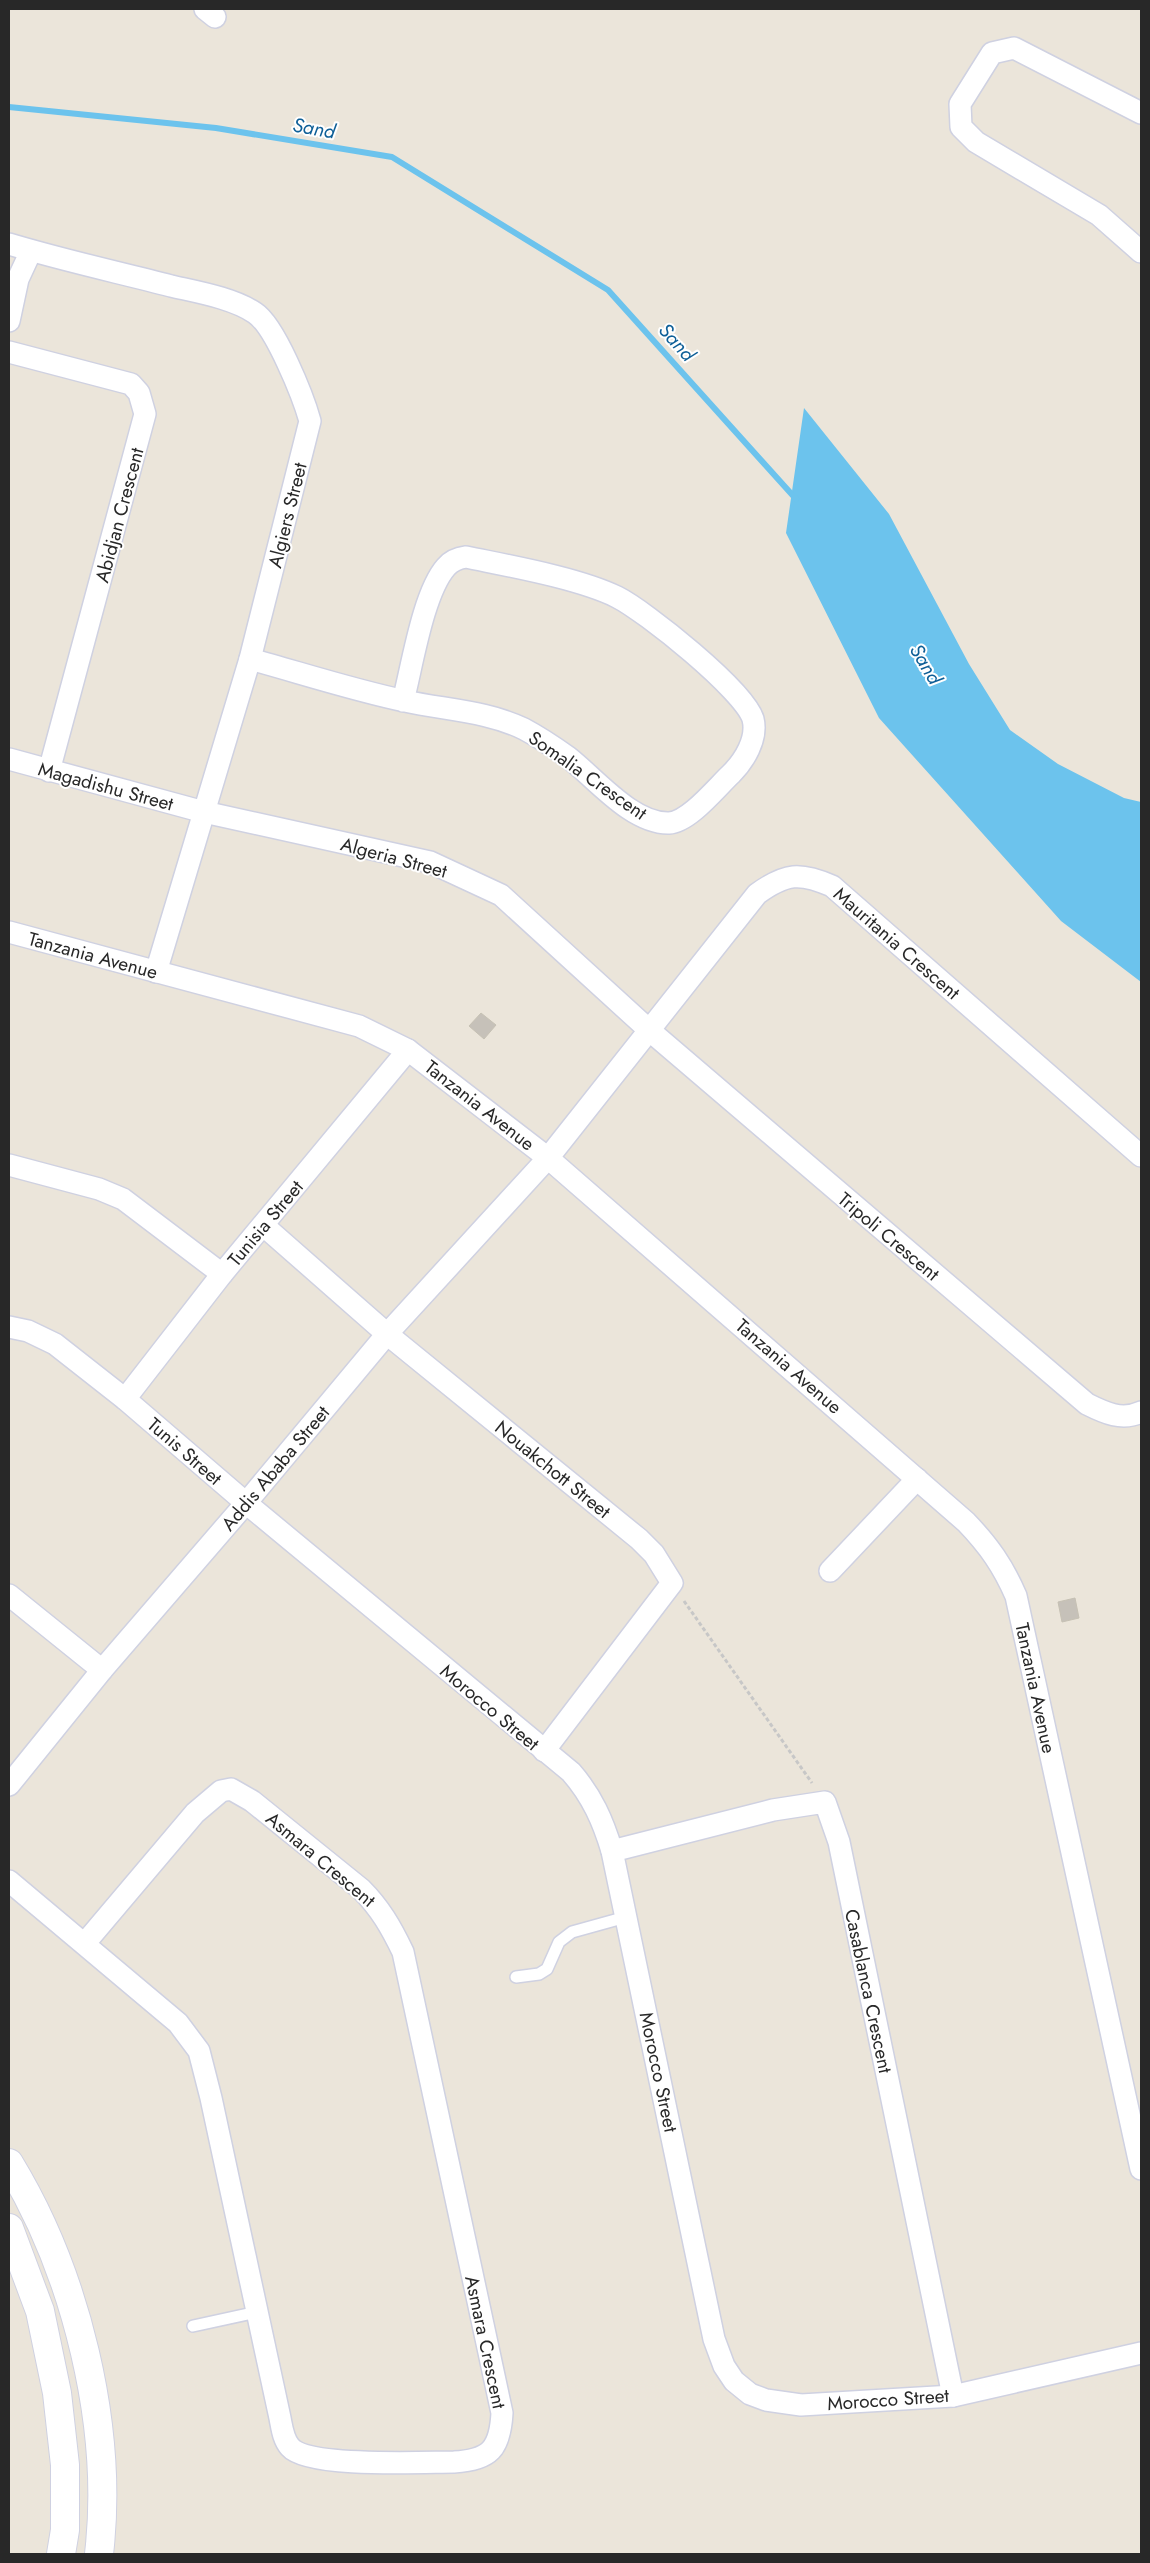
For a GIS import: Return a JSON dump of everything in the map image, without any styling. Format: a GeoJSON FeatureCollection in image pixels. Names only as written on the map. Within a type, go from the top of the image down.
{"type":"FeatureCollection","features":[{"type":"Feature","properties":{"kind":"street"},"geometry":{"type":"LineString","coordinates":[[1141,113],[1014,48],[992,53],[960,104],[961,127],[976,142],[1099,215],[1141,252]]}},
{"type":"Feature","properties":{"kind":"street","name":"Algiers Street"},"geometry":{"type":"LineString","coordinates":[[9,244],[219,298],[255,313],[265,324],[285,360],[302,395],[310,421],[250,659],[156,972]]}},
{"type":"Feature","properties":{"kind":"street"},"geometry":{"type":"LineString","coordinates":[[9,321],[18,279],[31,251]]}},
{"type":"Feature","properties":{"kind":"street","name":"Abidjan Crescent"},"geometry":{"type":"LineString","coordinates":[[9,352],[131,384],[139,393],[145,414],[49,771]]}},
{"type":"Feature","properties":{"kind":"street","name":"Somalia Crescent"},"geometry":{"type":"LineString","coordinates":[[250,659],[403,701],[490,716],[524,729],[569,758],[634,812],[647,819],[660,822],[671,823],[690,813],[736,769],[749,750],[753,735],[753,720],[745,705],[717,675],[643,613],[616,596],[576,583],[466,557],[456,559],[446,567],[435,585],[403,701]]}},
{"type":"Feature","properties":{"kind":"street","name":"Magadishu Street"},"geometry":{"type":"LineString","coordinates":[[9,759],[204,812]]}},
{"type":"Feature","properties":{"kind":"street","name":"Algeria Street"},"geometry":{"type":"LineString","coordinates":[[204,812],[430,862],[467,878],[501,895],[649,1030]]}},
{"type":"Feature","properties":{"kind":"street","name":"Mauritania Crescent"},"geometry":{"type":"LineString","coordinates":[[548,1158],[758,894],[774,881],[794,875],[811,877],[832,886],[1141,1156]]}},
{"type":"Feature","properties":{"kind":"street","name":"Tanzania Avenue"},"geometry":{"type":"LineString","coordinates":[[9,932],[359,1026],[408,1050],[548,1158],[966,1522],[989,1546],[1005,1571],[1016,1596],[1134,2092],[1141,2169]]}},
{"type":"Feature","properties":{"kind":"street","name":"Tripoli Crescent"},"geometry":{"type":"LineString","coordinates":[[649,1030],[1087,1404],[1120,1416],[1133,1416],[1141,1412]]}},
{"type":"Feature","properties":{"kind":"street","name":"Tunisia Street"},"geometry":{"type":"LineString","coordinates":[[125,1400],[222,1274],[264,1226],[408,1050]]}},
{"type":"Feature","properties":{"kind":"street","name":"Addis Ababa Street"},"geometry":{"type":"LineString","coordinates":[[9,1785],[102,1670],[246,1504],[388,1334],[548,1158]]}},
{"type":"Feature","properties":{"kind":"street"},"geometry":{"type":"LineString","coordinates":[[9,1165],[99,1189],[123,1199],[222,1274]]}},
{"type":"Feature","properties":{"kind":"street","name":"Nouakchott Street"},"geometry":{"type":"LineString","coordinates":[[264,1226],[388,1334],[639,1539],[654,1554],[672,1583]]}},
{"type":"Feature","properties":{"kind":"street","name":"Tunis Street"},"geometry":{"type":"LineString","coordinates":[[9,1327],[28,1331],[55,1344],[125,1400],[246,1504]]}},
{"type":"Feature","properties":{"kind":"street"},"geometry":{"type":"LineString","coordinates":[[830,1571],[916,1479]]}},
{"type":"Feature","properties":{"kind":"street","name":"Morocco Street"},"geometry":{"type":"LineString","coordinates":[[246,1504],[582,1785],[603,1821],[612,1851],[714,2339],[724,2366],[734,2380],[750,2394],[766,2400],[800,2405],[953,2396],[1141,2353]]}},
{"type":"Feature","properties":{"kind":"street"},"geometry":{"type":"LineString","coordinates":[[544,1752],[672,1583]]}},
{"type":"Feature","properties":{"kind":"street"},"geometry":{"type":"LineString","coordinates":[[9,1595],[102,1670]]}},
{"type":"Feature","properties":{"kind":"street","name":"Asmara Crescent"},"geometry":{"type":"LineString","coordinates":[[231,1789],[252,1801],[361,1889],[377,1905],[390,1924],[402,1952],[502,2413],[501,2434],[495,2447],[485,2455],[468,2461],[454,2462],[325,2460],[302,2455],[291,2448],[285,2438],[212,2098],[199,2051],[178,2023],[85,1943],[195,1813],[221,1791],[231,1789]]}},
{"type":"Feature","properties":{"kind":"street"},"geometry":{"type":"LineString","coordinates":[[612,1851],[773,1810],[825,1802]]}},
{"type":"Feature","properties":{"kind":"street","name":"Casablanca Crescent"},"geometry":{"type":"LineString","coordinates":[[825,1802],[839,1842],[953,2396]]}},
{"type":"Feature","properties":{"kind":"street"},"geometry":{"type":"LineString","coordinates":[[9,1881],[85,1943]]}},
{"type":"Feature","properties":{"kind":"street"},"geometry":{"type":"LineString","coordinates":[[9,2163],[21,2182],[54,2256],[81,2335],[92,2391],[100,2454],[102,2528],[99,2554]]}},
{"type":"Feature","properties":{"kind":"street"},"geometry":{"type":"LineString","coordinates":[[9,2228],[40,2311],[57,2393],[65,2465],[65,2530],[61,2554]]}},
{"type":"Feature","properties":{"kind":"lane"},"geometry":{"type":"LineString","coordinates":[[516,1977],[539,1974],[547,1969],[559,1942],[572,1932],[626,1917]]}},
{"type":"Feature","properties":{"kind":"lane"},"geometry":{"type":"LineString","coordinates":[[193,2326],[257,2312]]}},
{"type":"Feature","properties":{"kind":"path"},"geometry":{"type":"LineString","coordinates":[[672,1583],[825,1802]]}},
{"type":"Feature","properties":{"kind":"water"},"geometry":{"type":"Polygon","coordinates":[[[804,408],[889,514],[969,664],[1010,730],[1058,764],[1124,798],[1141,802],[1141,982],[1061,921],[879,718],[786,533],[804,408]]]}},
{"type":"Feature","properties":{"kind":"building"},"geometry":{"type":"Polygon","coordinates":[[[481,1013],[496,1025],[484,1039],[469,1026],[481,1013]]]}},
{"type":"Feature","properties":{"kind":"building"},"geometry":{"type":"Polygon","coordinates":[[[1075,1598],[1079,1618],[1062,1622],[1058,1602],[1075,1598]]]}},
{"type":"Feature","properties":{"kind":"waterway","name":"Sand"},"geometry":{"type":"LineString","coordinates":[[9,107],[216,128],[392,157],[608,290],[796,499]]}}]}
